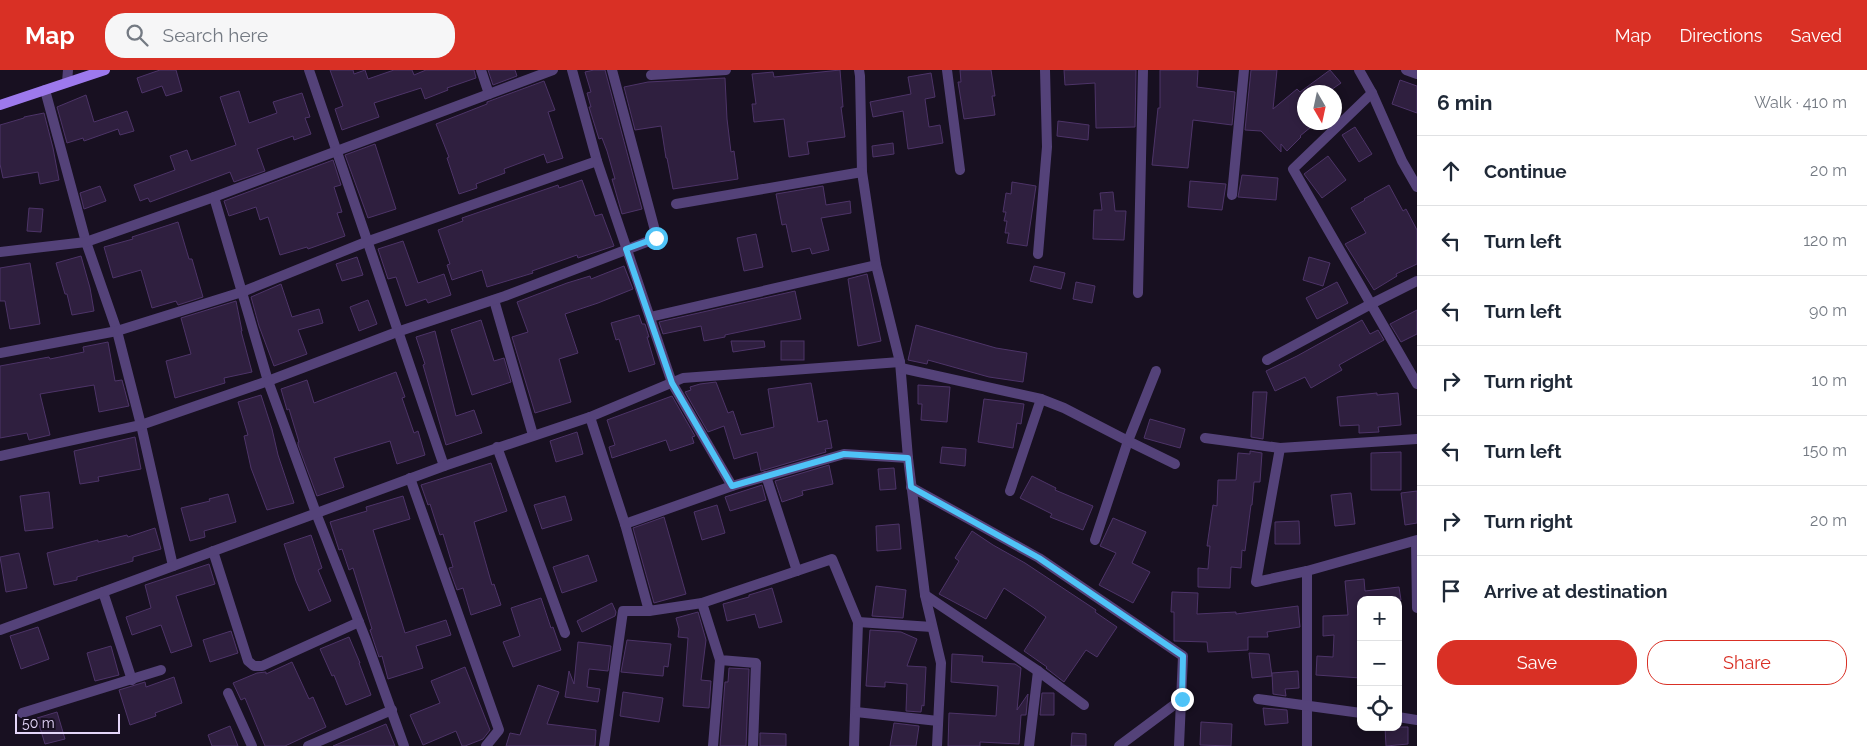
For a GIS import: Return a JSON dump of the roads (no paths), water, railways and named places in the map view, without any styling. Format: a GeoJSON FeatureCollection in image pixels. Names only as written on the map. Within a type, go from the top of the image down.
{"type":"FeatureCollection","features":[{"type":"Feature","properties":{"kind":"street"},"geometry":{"type":"LineString","coordinates":[[67,82],[68,70]]}},
{"type":"Feature","properties":{"kind":"street"},"geometry":{"type":"LineString","coordinates":[[0,105],[105,70]]}},
{"type":"Feature","properties":{"kind":"street"},"geometry":{"type":"LineString","coordinates":[[308,70],[444,466]]}},
{"type":"Feature","properties":{"kind":"street"},"geometry":{"type":"LineString","coordinates":[[481,70],[488,94]]}},
{"type":"Feature","properties":{"kind":"street"},"geometry":{"type":"LineString","coordinates":[[0,252],[86,242],[214,197],[553,70]]}},
{"type":"Feature","properties":{"kind":"street"},"geometry":{"type":"LineString","coordinates":[[572,70],[597,161],[672,383],[732,486]]}},
{"type":"Feature","properties":{"kind":"street"},"geometry":{"type":"LineString","coordinates":[[0,456],[141,425],[268,381],[397,332],[494,300],[656,238],[612,70]]}},
{"type":"Feature","properties":{"kind":"street"},"geometry":{"type":"LineString","coordinates":[[651,75],[726,70]]}},
{"type":"Feature","properties":{"kind":"street"},"geometry":{"type":"LineString","coordinates":[[859,70],[862,172],[876,265],[901,365],[911,487],[925,595],[941,663],[937,746]]}},
{"type":"Feature","properties":{"kind":"street"},"geometry":{"type":"LineString","coordinates":[[947,70],[960,170]]}},
{"type":"Feature","properties":{"kind":"street"},"geometry":{"type":"LineString","coordinates":[[1038,254],[1047,147],[1045,70]]}},
{"type":"Feature","properties":{"kind":"street"},"geometry":{"type":"LineString","coordinates":[[1138,293],[1144,70]]}},
{"type":"Feature","properties":{"kind":"street"},"geometry":{"type":"LineString","coordinates":[[1232,195],[1244,70]]}},
{"type":"Feature","properties":{"kind":"street"},"geometry":{"type":"LineString","coordinates":[[1359,70],[1372,93],[1402,161],[1417,187]]}},
{"type":"Feature","properties":{"kind":"street"},"geometry":{"type":"LineString","coordinates":[[1406,70],[1417,74]]}},
{"type":"Feature","properties":{"kind":"street"},"geometry":{"type":"LineString","coordinates":[[45,90],[86,242],[117,332],[141,425],[173,566]]}},
{"type":"Feature","properties":{"kind":"street"},"geometry":{"type":"LineString","coordinates":[[1372,93],[1293,169],[1417,384]]}},
{"type":"Feature","properties":{"kind":"street"},"geometry":{"type":"LineString","coordinates":[[0,353],[117,332],[242,292],[366,242],[597,161]]}},
{"type":"Feature","properties":{"kind":"street"},"geometry":{"type":"LineString","coordinates":[[1402,161],[1417,166]]}},
{"type":"Feature","properties":{"kind":"street"},"geometry":{"type":"LineString","coordinates":[[676,204],[862,172]]}},
{"type":"Feature","properties":{"kind":"street"},"geometry":{"type":"LineString","coordinates":[[214,197],[268,381],[404,746]]}},
{"type":"Feature","properties":{"kind":"street"},"geometry":{"type":"LineString","coordinates":[[650,317],[876,265]]}},
{"type":"Feature","properties":{"kind":"street"},"geometry":{"type":"LineString","coordinates":[[1268,360],[1417,281]]}},
{"type":"Feature","properties":{"kind":"street"},"geometry":{"type":"LineString","coordinates":[[494,300],[533,435]]}},
{"type":"Feature","properties":{"kind":"street"},"geometry":{"type":"LineString","coordinates":[[0,630],[410,478],[590,417],[683,378],[901,365],[1041,400],[1064,408],[1175,464]]}},
{"type":"Feature","properties":{"kind":"street"},"geometry":{"type":"LineString","coordinates":[[1095,540],[1128,441],[1156,371]]}},
{"type":"Feature","properties":{"kind":"street"},"geometry":{"type":"LineString","coordinates":[[1010,491],[1041,400]]}},
{"type":"Feature","properties":{"kind":"street"},"geometry":{"type":"LineString","coordinates":[[590,417],[625,524],[649,611]]}},
{"type":"Feature","properties":{"kind":"street"},"geometry":{"type":"LineString","coordinates":[[1205,438],[1280,448],[1417,439]]}},
{"type":"Feature","properties":{"kind":"street"},"geometry":{"type":"LineString","coordinates":[[497,448],[565,633]]}},
{"type":"Feature","properties":{"kind":"street"},"geometry":{"type":"LineString","coordinates":[[1280,448],[1256,582],[1307,571],[1416,541],[1417,608]]}},
{"type":"Feature","properties":{"kind":"street"},"geometry":{"type":"LineString","coordinates":[[625,524],[732,486],[844,454],[908,458]]}},
{"type":"Feature","properties":{"kind":"street"},"geometry":{"type":"LineString","coordinates":[[766,476],[797,571]]}},
{"type":"Feature","properties":{"kind":"street"},"geometry":{"type":"LineString","coordinates":[[410,478],[499,730],[486,746]]}},
{"type":"Feature","properties":{"kind":"street"},"geometry":{"type":"LineString","coordinates":[[911,487],[1039,558],[1183,656],[1179,746]]}},
{"type":"Feature","properties":{"kind":"street"},"geometry":{"type":"LineString","coordinates":[[213,551],[248,661],[254,666],[262,666],[359,622]]}},
{"type":"Feature","properties":{"kind":"street"},"geometry":{"type":"LineString","coordinates":[[604,746],[624,610],[649,611],[702,603],[832,559],[858,622],[854,746]]}},
{"type":"Feature","properties":{"kind":"street"},"geometry":{"type":"LineString","coordinates":[[1307,571],[1308,746]]}},
{"type":"Feature","properties":{"kind":"street"},"geometry":{"type":"LineString","coordinates":[[103,592],[132,680]]}},
{"type":"Feature","properties":{"kind":"street"},"geometry":{"type":"LineString","coordinates":[[925,595],[1038,671],[1084,705]]}},
{"type":"Feature","properties":{"kind":"street"},"geometry":{"type":"LineString","coordinates":[[702,603],[720,660],[712,746]]}},
{"type":"Feature","properties":{"kind":"street"},"geometry":{"type":"LineString","coordinates":[[858,622],[932,627]]}},
{"type":"Feature","properties":{"kind":"street"},"geometry":{"type":"LineString","coordinates":[[720,660],[756,664],[753,746]]}},
{"type":"Feature","properties":{"kind":"street"},"geometry":{"type":"LineString","coordinates":[[22,713],[161,670]]}},
{"type":"Feature","properties":{"kind":"street"},"geometry":{"type":"LineString","coordinates":[[1029,746],[1038,671]]}},
{"type":"Feature","properties":{"kind":"street"},"geometry":{"type":"LineString","coordinates":[[228,693],[252,746]]}},
{"type":"Feature","properties":{"kind":"street"},"geometry":{"type":"LineString","coordinates":[[1119,746],[1182,699]]}},
{"type":"Feature","properties":{"kind":"street"},"geometry":{"type":"LineString","coordinates":[[1258,699],[1357,712]]}},
{"type":"Feature","properties":{"kind":"street"},"geometry":{"type":"LineString","coordinates":[[308,746],[392,710]]}},
{"type":"Feature","properties":{"kind":"street"},"geometry":{"type":"LineString","coordinates":[[856,712],[938,721]]}},
{"type":"Feature","properties":{"kind":"street"},"geometry":{"type":"LineString","coordinates":[[1402,718],[1417,720]]}}]}
